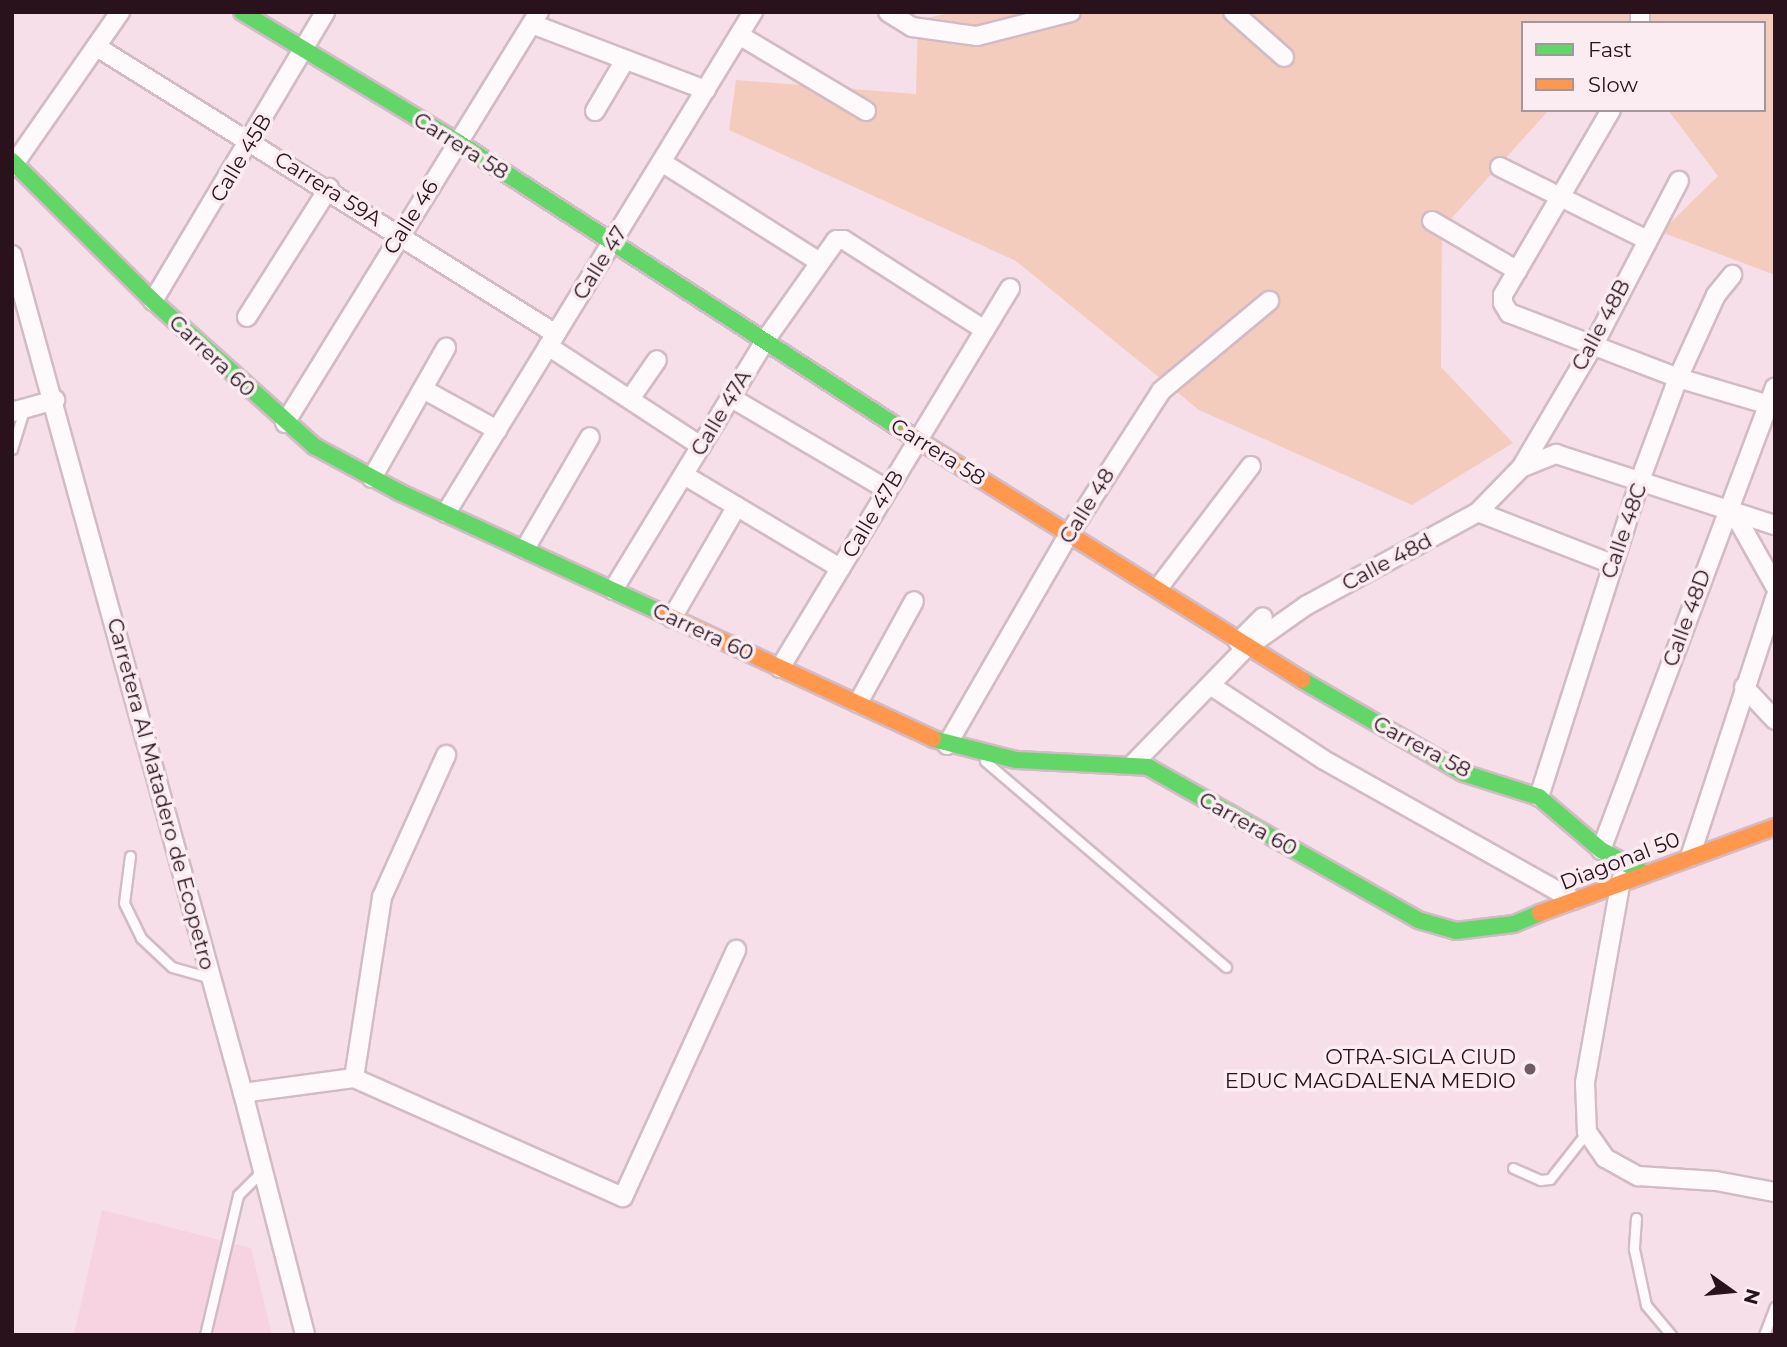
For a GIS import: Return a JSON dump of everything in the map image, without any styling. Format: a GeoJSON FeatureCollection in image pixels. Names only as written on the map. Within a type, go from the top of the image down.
{"type":"FeatureCollection","features":[{"type":"Feature","properties":{"kind":"street"},"geometry":{"type":"LineString","coordinates":[[13,164],[120,12]]}},
{"type":"Feature","properties":{"kind":"street","name":"Carrera 58"},"geometry":{"type":"LineString","coordinates":[[242,12],[459,143],[611,244],[766,340],[918,440],[1159,587],[1242,645],[1463,773],[1539,797],[1601,850],[1642,872]]}},
{"type":"Feature","properties":{"kind":"street","name":"Calle 45B"},"geometry":{"type":"LineString","coordinates":[[153,301],[251,141],[325,12]]}},
{"type":"Feature","properties":{"kind":"street","name":"Calle 47"},"geometry":{"type":"LineString","coordinates":[[446,513],[663,163],[753,12]]}},
{"type":"Feature","properties":{"kind":"street"},"geometry":{"type":"LineString","coordinates":[[888,12],[912,27],[977,36],[1071,12]]}},
{"type":"Feature","properties":{"kind":"street"},"geometry":{"type":"LineString","coordinates":[[1233,12],[1284,57]]}},
{"type":"Feature","properties":{"kind":"street"},"geometry":{"type":"LineString","coordinates":[[536,18],[625,60],[706,90]]}},
{"type":"Feature","properties":{"kind":"street","name":"Calle 46"},"geometry":{"type":"LineString","coordinates":[[285,422],[536,18]]}},
{"type":"Feature","properties":{"kind":"street"},"geometry":{"type":"LineString","coordinates":[[739,35],[866,111]]}},
{"type":"Feature","properties":{"kind":"street","name":"Carrera 59A"},"geometry":{"type":"LineString","coordinates":[[97,47],[330,188],[400,234],[552,340],[629,400],[701,446]]}},
{"type":"Feature","properties":{"kind":"street"},"geometry":{"type":"LineString","coordinates":[[594,111],[625,60]]}},
{"type":"Feature","properties":{"kind":"street"},"geometry":{"type":"LineString","coordinates":[[1610,112],[1503,295],[1509,313],[1678,378],[1772,396]]}},
{"type":"Feature","properties":{"kind":"street"},"geometry":{"type":"LineString","coordinates":[[663,163],[818,261]]}},
{"type":"Feature","properties":{"kind":"street","name":"Carrera 60"},"geometry":{"type":"LineString","coordinates":[[13,164],[153,301],[285,422],[314,446],[372,478],[947,745],[1016,760],[1134,763],[1418,919],[1456,931],[1480,932]]}},
{"type":"Feature","properties":{"kind":"street"},"geometry":{"type":"LineString","coordinates":[[1500,167],[1559,199],[1645,239]]}},
{"type":"Feature","properties":{"kind":"street","name":"Calle 48B"},"geometry":{"type":"LineString","coordinates":[[1521,468],[1594,344],[1645,239],[1679,181]]}},
{"type":"Feature","properties":{"kind":"street"},"geometry":{"type":"LineString","coordinates":[[247,317],[330,188]]}},
{"type":"Feature","properties":{"kind":"street"},"geometry":{"type":"LineString","coordinates":[[1432,221],[1518,271]]}},
{"type":"Feature","properties":{"kind":"street","name":"Calle 47A"},"geometry":{"type":"LineString","coordinates":[[613,590],[766,340],[835,240],[844,240],[985,330]]}},
{"type":"Feature","properties":{"kind":"street","name":"Carretera Al Matadero de Ecopetro"},"geometry":{"type":"LineString","coordinates":[[12,255],[55,400],[243,1093],[304,1335]]}},
{"type":"Feature","properties":{"kind":"street","name":"Calle 48C"},"geometry":{"type":"LineString","coordinates":[[1539,797],[1612,564],[1678,378],[1716,295],[1732,275]]}},
{"type":"Feature","properties":{"kind":"street","name":"Calle 47B"},"geometry":{"type":"LineString","coordinates":[[780,668],[1010,288]]}},
{"type":"Feature","properties":{"kind":"street","name":"Calle 48"},"geometry":{"type":"LineString","coordinates":[[947,745],[1069,534],[1161,391],[1269,301]]}},
{"type":"Feature","properties":{"kind":"street"},"geometry":{"type":"LineString","coordinates":[[372,478],[446,348]]}},
{"type":"Feature","properties":{"kind":"street"},"geometry":{"type":"LineString","coordinates":[[629,400],[657,360]]}},
{"type":"Feature","properties":{"kind":"street"},"geometry":{"type":"LineString","coordinates":[[423,389],[497,430]]}},
{"type":"Feature","properties":{"kind":"street","name":"Calle 48D"},"geometry":{"type":"LineString","coordinates":[[1601,850],[1772,396]]}},
{"type":"Feature","properties":{"kind":"street"},"geometry":{"type":"LineString","coordinates":[[730,397],[888,490]]}},
{"type":"Feature","properties":{"kind":"street"},"geometry":{"type":"LineString","coordinates":[[19,410],[55,400]]}},
{"type":"Feature","properties":{"kind":"street"},"geometry":{"type":"LineString","coordinates":[[525,550],[590,437]]}},
{"type":"Feature","properties":{"kind":"street"},"geometry":{"type":"LineString","coordinates":[[1521,468],[1556,454],[1639,484],[1775,525]]}},
{"type":"Feature","properties":{"kind":"street"},"geometry":{"type":"LineString","coordinates":[[1159,587],[1251,466]]}},
{"type":"Feature","properties":{"kind":"street","name":"Calle 48d"},"geometry":{"type":"LineString","coordinates":[[1242,645],[1307,605],[1478,512],[1521,468]]}},
{"type":"Feature","properties":{"kind":"street"},"geometry":{"type":"LineString","coordinates":[[684,475],[840,568]]}},
{"type":"Feature","properties":{"kind":"street"},"geometry":{"type":"LineString","coordinates":[[672,618],[737,506]]}},
{"type":"Feature","properties":{"kind":"street"},"geometry":{"type":"LineString","coordinates":[[1730,511],[1775,586]]}},
{"type":"Feature","properties":{"kind":"street"},"geometry":{"type":"LineString","coordinates":[[1478,512],[1612,564]]}},
{"type":"Feature","properties":{"kind":"street"},"geometry":{"type":"LineString","coordinates":[[1690,857],[1775,598]]}},
{"type":"Feature","properties":{"kind":"street"},"geometry":{"type":"LineString","coordinates":[[858,703],[914,601]]}},
{"type":"Feature","properties":{"kind":"street"},"geometry":{"type":"LineString","coordinates":[[1134,763],[1210,685],[1263,617]]}},
{"type":"Feature","properties":{"kind":"street"},"geometry":{"type":"LineString","coordinates":[[1210,685],[1324,760],[1573,900]]}},
{"type":"Feature","properties":{"kind":"street"},"geometry":{"type":"LineString","coordinates":[[1745,687],[1775,720]]}},
{"type":"Feature","properties":{"kind":"street"},"geometry":{"type":"LineString","coordinates":[[354,1078],[382,897],[446,755]]}},
{"type":"Feature","properties":{"kind":"street","name":"Diagonal 50"},"geometry":{"type":"LineString","coordinates":[[1480,932],[1514,924],[1642,872],[1775,827]]}},
{"type":"Feature","properties":{"kind":"street"},"geometry":{"type":"LineString","coordinates":[[1621,880],[1586,1083],[1587,1132],[1605,1158],[1638,1176],[1716,1181],[1775,1192]]}},
{"type":"Feature","properties":{"kind":"street"},"geometry":{"type":"LineString","coordinates":[[243,1093],[354,1078],[623,1197],[736,950]]}},
{"type":"Feature","properties":{"kind":"lane"},"geometry":{"type":"LineString","coordinates":[[12,449],[19,410]]}},
{"type":"Feature","properties":{"kind":"lane"},"geometry":{"type":"LineString","coordinates":[[976,753],[1226,967]]}},
{"type":"Feature","properties":{"kind":"lane"},"geometry":{"type":"LineString","coordinates":[[130,856],[124,903],[141,938],[172,967],[211,978]]}},
{"type":"Feature","properties":{"kind":"lane"},"geometry":{"type":"LineString","coordinates":[[1513,1168],[1540,1180],[1550,1179],[1587,1132]]}},
{"type":"Feature","properties":{"kind":"lane"},"geometry":{"type":"LineString","coordinates":[[205,1335],[237,1195],[263,1170]]}},
{"type":"Feature","properties":{"kind":"lane"},"geometry":{"type":"LineString","coordinates":[[1636,1218],[1634,1249],[1646,1305],[1671,1335]]}},
{"type":"Feature","properties":{"kind":"lane"},"geometry":{"type":"LineString","coordinates":[[1764,1335],[1775,1307]]}},
{"type":"Feature","properties":{"kind":"shaded area"},"geometry":{"type":"Polygon","coordinates":[[[954,12],[1775,12],[1775,275],[1661,232],[1718,176],[1670,112],[1766,112],[1766,21],[1521,21],[1521,112],[1547,112],[1442,229],[1441,367],[1513,443],[1412,505],[1199,410],[1016,261],[729,130],[736,80],[916,94],[918,20],[954,12]]]}},
{"type":"Feature","properties":{"kind":"shaded area"},"geometry":{"type":"Polygon","coordinates":[[[102,1210],[251,1248],[272,1335],[74,1335],[102,1210]]]}},
{"type":"Feature","properties":{"kind":"traffic: fast"},"geometry":{"type":"LineString","coordinates":[[242,12],[459,143],[907,433]]}},
{"type":"Feature","properties":{"kind":"traffic: fast"},"geometry":{"type":"LineString","coordinates":[[12,161],[153,301],[314,446],[399,492],[660,612]]}},
{"type":"Feature","properties":{"kind":"traffic: fast"},"geometry":{"type":"LineString","coordinates":[[1302,680],[1463,773],[1539,797],[1601,850],[1642,872]]}},
{"type":"Feature","properties":{"kind":"traffic: fast"},"geometry":{"type":"LineString","coordinates":[[933,739],[1016,760],[1148,767],[1418,920],[1456,931],[1514,924],[1540,913]]}},
{"type":"Feature","properties":{"kind":"traffic: slow"},"geometry":{"type":"LineString","coordinates":[[907,433],[1302,680]]}},
{"type":"Feature","properties":{"kind":"traffic: slow"},"geometry":{"type":"LineString","coordinates":[[660,612],[933,739]]}},
{"type":"Feature","properties":{"kind":"traffic: slow"},"geometry":{"type":"LineString","coordinates":[[1540,913],[1775,827]]}},
{"type":"Feature","properties":{"kind":"place","name":"OTRA-SIGLA CIUD EDUC MAGDALENA MEDIO"},"geometry":{"type":"Point","coordinates":[1530,1069]}}]}
